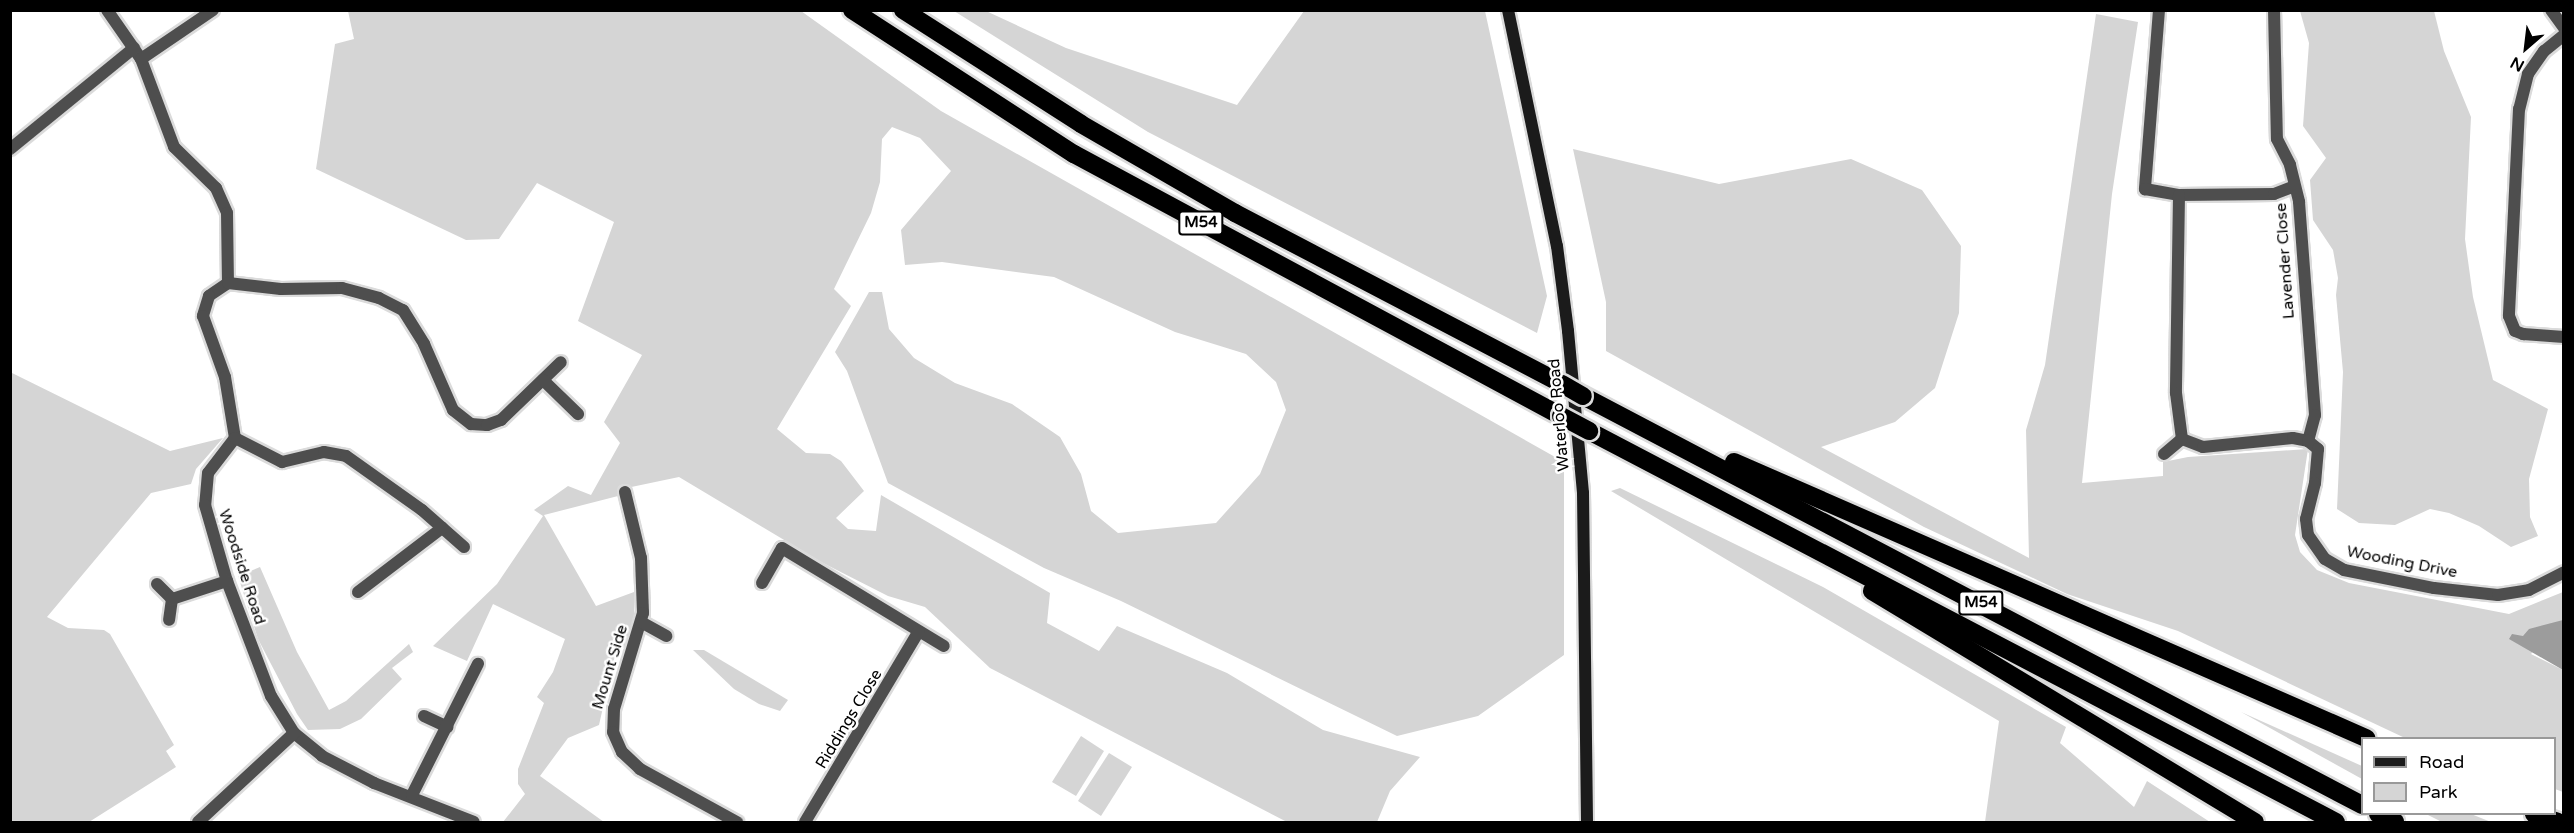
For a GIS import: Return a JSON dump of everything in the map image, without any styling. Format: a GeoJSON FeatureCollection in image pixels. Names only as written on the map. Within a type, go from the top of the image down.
{"type":"FeatureCollection","features":[{"type":"Feature","properties":{"kind":"highway","name":"M54"},"geometry":{"type":"LineString","coordinates":[[852,10],[1074,154],[1589,431],[2336,822]]}},
{"type":"Feature","properties":{"kind":"highway","name":"M54"},"geometry":{"type":"LineString","coordinates":[[903,10],[1081,124],[1225,207],[2361,804]]}},
{"type":"Feature","properties":{"kind":"highway","name":"M54"},"geometry":{"type":"LineString","coordinates":[[1590,399],[2364,737]]}},
{"type":"Feature","properties":{"kind":"highway","name":"M54"},"geometry":{"type":"LineString","coordinates":[[1727,503],[2255,822]]}},
{"type":"Feature","properties":{"kind":"highway"},"geometry":{"type":"LineString","coordinates":[[2539,815],[2558,822]]}},
{"type":"Feature","properties":{"kind":"street"},"geometry":{"type":"LineString","coordinates":[[107,10],[141,59],[168,137],[182,156],[216,188],[224,203],[228,283]]}},
{"type":"Feature","properties":{"kind":"street"},"geometry":{"type":"LineString","coordinates":[[141,59],[213,10]]}},
{"type":"Feature","properties":{"kind":"street","name":"Waterloo Road"},"geometry":{"type":"LineString","coordinates":[[1508,10],[1557,246],[1568,331],[1583,493],[1587,822]]}},
{"type":"Feature","properties":{"kind":"street"},"geometry":{"type":"LineString","coordinates":[[2159,10],[2143,180],[2145,189],[2179,195],[2274,194],[2295,186]]}},
{"type":"Feature","properties":{"kind":"street","name":"Lavender Close"},"geometry":{"type":"LineString","coordinates":[[2274,10],[2277,139],[2290,165],[2295,186],[2315,415],[2308,441]]}},
{"type":"Feature","properties":{"kind":"street"},"geometry":{"type":"LineString","coordinates":[[2551,10],[2564,28]]}},
{"type":"Feature","properties":{"kind":"street"},"geometry":{"type":"LineString","coordinates":[[2564,35],[2544,51],[2528,74],[2519,109],[2509,316],[2515,331],[2523,334],[2564,337]]}},
{"type":"Feature","properties":{"kind":"street"},"geometry":{"type":"LineString","coordinates":[[10,148],[134,48]]}},
{"type":"Feature","properties":{"kind":"street"},"geometry":{"type":"LineString","coordinates":[[2179,195],[2176,393],[2182,440]]}},
{"type":"Feature","properties":{"kind":"street"},"geometry":{"type":"LineString","coordinates":[[464,547],[442,528],[340,453],[318,453],[282,462],[235,438],[222,367],[203,316],[209,296],[228,283],[281,289],[342,288],[379,298],[403,310],[424,344],[453,410],[471,424],[488,425],[501,420],[561,362]]}},
{"type":"Feature","properties":{"kind":"street"},"geometry":{"type":"LineString","coordinates":[[543,380],[578,414]]}},
{"type":"Feature","properties":{"kind":"street","name":"Woodside Road"},"geometry":{"type":"LineString","coordinates":[[235,438],[230,450],[210,467],[204,489],[211,532],[261,675],[294,733],[349,771],[474,822]]}},
{"type":"Feature","properties":{"kind":"street"},"geometry":{"type":"LineString","coordinates":[[2182,440],[2203,447],[2293,438],[2308,441]]}},
{"type":"Feature","properties":{"kind":"street"},"geometry":{"type":"LineString","coordinates":[[2164,454],[2182,440]]}},
{"type":"Feature","properties":{"kind":"street","name":"Wooding Drive"},"geometry":{"type":"LineString","coordinates":[[2308,441],[2318,449],[2315,483],[2306,519],[2308,535],[2325,559],[2344,570],[2434,588],[2498,595],[2529,590],[2564,572]]}},
{"type":"Feature","properties":{"kind":"street","name":"Mount Side"},"geometry":{"type":"LineString","coordinates":[[625,492],[641,558],[641,622],[611,723],[616,742],[629,760],[650,777],[737,822]]}},
{"type":"Feature","properties":{"kind":"street"},"geometry":{"type":"LineString","coordinates":[[358,592],[442,528]]}},
{"type":"Feature","properties":{"kind":"street"},"geometry":{"type":"LineString","coordinates":[[762,583],[782,548],[944,645]]}},
{"type":"Feature","properties":{"kind":"street"},"geometry":{"type":"LineString","coordinates":[[171,599],[227,581]]}},
{"type":"Feature","properties":{"kind":"street"},"geometry":{"type":"LineString","coordinates":[[157,584],[171,599],[169,620]]}},
{"type":"Feature","properties":{"kind":"street"},"geometry":{"type":"LineString","coordinates":[[641,622],[666,636]]}},
{"type":"Feature","properties":{"kind":"street","name":"Riddings Close"},"geometry":{"type":"LineString","coordinates":[[805,822],[919,631]]}},
{"type":"Feature","properties":{"kind":"street"},"geometry":{"type":"LineString","coordinates":[[412,795],[478,664]]}},
{"type":"Feature","properties":{"kind":"street"},"geometry":{"type":"LineString","coordinates":[[424,716],[448,727]]}},
{"type":"Feature","properties":{"kind":"street"},"geometry":{"type":"LineString","coordinates":[[198,822],[294,733]]}},
{"type":"Feature","properties":{"kind":"green space"},"geometry":{"type":"Polygon","coordinates":[[[348,11],[801,11],[941,111],[1564,462],[1564,655],[1478,716],[1397,736],[1121,601],[1044,568],[888,483],[847,371],[835,352],[869,292],[882,292],[889,329],[914,358],[955,383],[1012,404],[1060,437],[1081,474],[1091,511],[1118,533],[1216,523],[1260,474],[1286,410],[1276,382],[1246,354],[1175,332],[1054,277],[942,262],[905,265],[901,230],[951,171],[920,138],[892,127],[882,139],[880,182],[871,213],[834,289],[851,306],[777,429],[806,453],[830,454],[841,461],[864,491],[836,518],[848,529],[876,531],[881,495],[1050,593],[1047,623],[1099,651],[1117,626],[1227,673],[1323,730],[1420,757],[1390,791],[1377,822],[1287,822],[990,668],[925,607],[888,596],[821,562],[679,477],[617,490],[618,496],[544,515],[596,606],[634,592],[634,621],[627,649],[619,647],[598,700],[604,703],[599,725],[568,738],[540,776],[604,822],[503,822],[525,794],[518,784],[518,769],[544,703],[537,697],[553,672],[565,639],[493,604],[467,661],[433,646],[497,584],[543,516],[534,510],[568,486],[591,495],[620,443],[604,422],[642,355],[578,321],[614,222],[537,183],[499,239],[466,240],[316,169],[335,44],[354,39],[348,11]]]}},
{"type":"Feature","properties":{"kind":"green space"},"geometry":{"type":"Polygon","coordinates":[[[954,11],[986,11],[1066,48],[1237,105],[1304,11],[1485,11],[1547,296],[1537,333],[1148,132],[954,11]]]}},
{"type":"Feature","properties":{"kind":"green space"},"geometry":{"type":"Polygon","coordinates":[[[2300,11],[2434,11],[2444,51],[2471,117],[2465,239],[2473,297],[2493,380],[2548,409],[2529,479],[2530,517],[2538,536],[2511,547],[2479,526],[2449,513],[2430,509],[2395,525],[2359,523],[2337,509],[2343,372],[2336,295],[2338,278],[2333,250],[2313,220],[2310,180],[2326,158],[2303,126],[2309,43],[2300,11]]]}},
{"type":"Feature","properties":{"kind":"green space"},"geometry":{"type":"Polygon","coordinates":[[[2096,14],[2138,22],[2112,194],[2082,483],[2163,476],[2163,462],[2188,457],[2308,449],[2295,535],[2300,552],[2317,570],[2349,583],[2509,614],[2563,592],[2563,620],[2531,654],[2563,670],[2563,792],[2556,789],[2556,737],[2403,737],[2178,631],[2067,594],[1924,527],[1606,351],[1606,302],[1573,149],[1719,184],[1851,159],[1922,190],[1961,246],[1959,313],[1935,388],[1895,422],[1821,447],[2029,558],[2026,430],[2045,365],[2096,14]]]}},
{"type":"Feature","properties":{"kind":"green space"},"geometry":{"type":"Polygon","coordinates":[[[10,372],[170,451],[223,438],[196,469],[191,484],[151,493],[47,617],[68,628],[104,630],[110,634],[174,745],[166,751],[176,767],[89,822],[11,822],[10,372]]]}},
{"type":"Feature","properties":{"kind":"green space"},"geometry":{"type":"Polygon","coordinates":[[[1620,488],[1823,587],[2066,727],[2060,743],[2134,807],[2147,781],[2210,822],[1985,822],[1999,721],[1611,491],[1620,488]]]}},
{"type":"Feature","properties":{"kind":"green space"},"geometry":{"type":"Polygon","coordinates":[[[260,567],[297,652],[329,710],[346,701],[409,644],[413,652],[392,668],[402,679],[361,719],[340,729],[308,730],[297,714],[258,639],[238,576],[260,567]]]}},
{"type":"Feature","properties":{"kind":"green space"},"geometry":{"type":"Polygon","coordinates":[[[693,650],[704,650],[788,700],[780,711],[759,704],[734,689],[693,650]]]}},
{"type":"Feature","properties":{"kind":"green space"},"geometry":{"type":"Polygon","coordinates":[[[2241,712],[2361,766],[2361,778],[2241,712]]]}},
{"type":"Feature","properties":{"kind":"green space"},"geometry":{"type":"Polygon","coordinates":[[[1081,736],[1104,751],[1076,796],[1052,782],[1081,736]]]}},
{"type":"Feature","properties":{"kind":"green space"},"geometry":{"type":"Polygon","coordinates":[[[1109,753],[1132,767],[1101,816],[1078,801],[1109,753]]]}},
{"type":"Feature","properties":{"kind":"green space"},"geometry":{"type":"Polygon","coordinates":[[[2428,815],[2474,815],[2491,822],[2442,822],[2428,815]]]}},
{"type":"Feature","properties":{"kind":"shaded area"},"geometry":{"type":"Polygon","coordinates":[[[2563,620],[2563,670],[2509,639],[2512,634],[2523,636],[2529,629],[2563,620]]]}}]}
